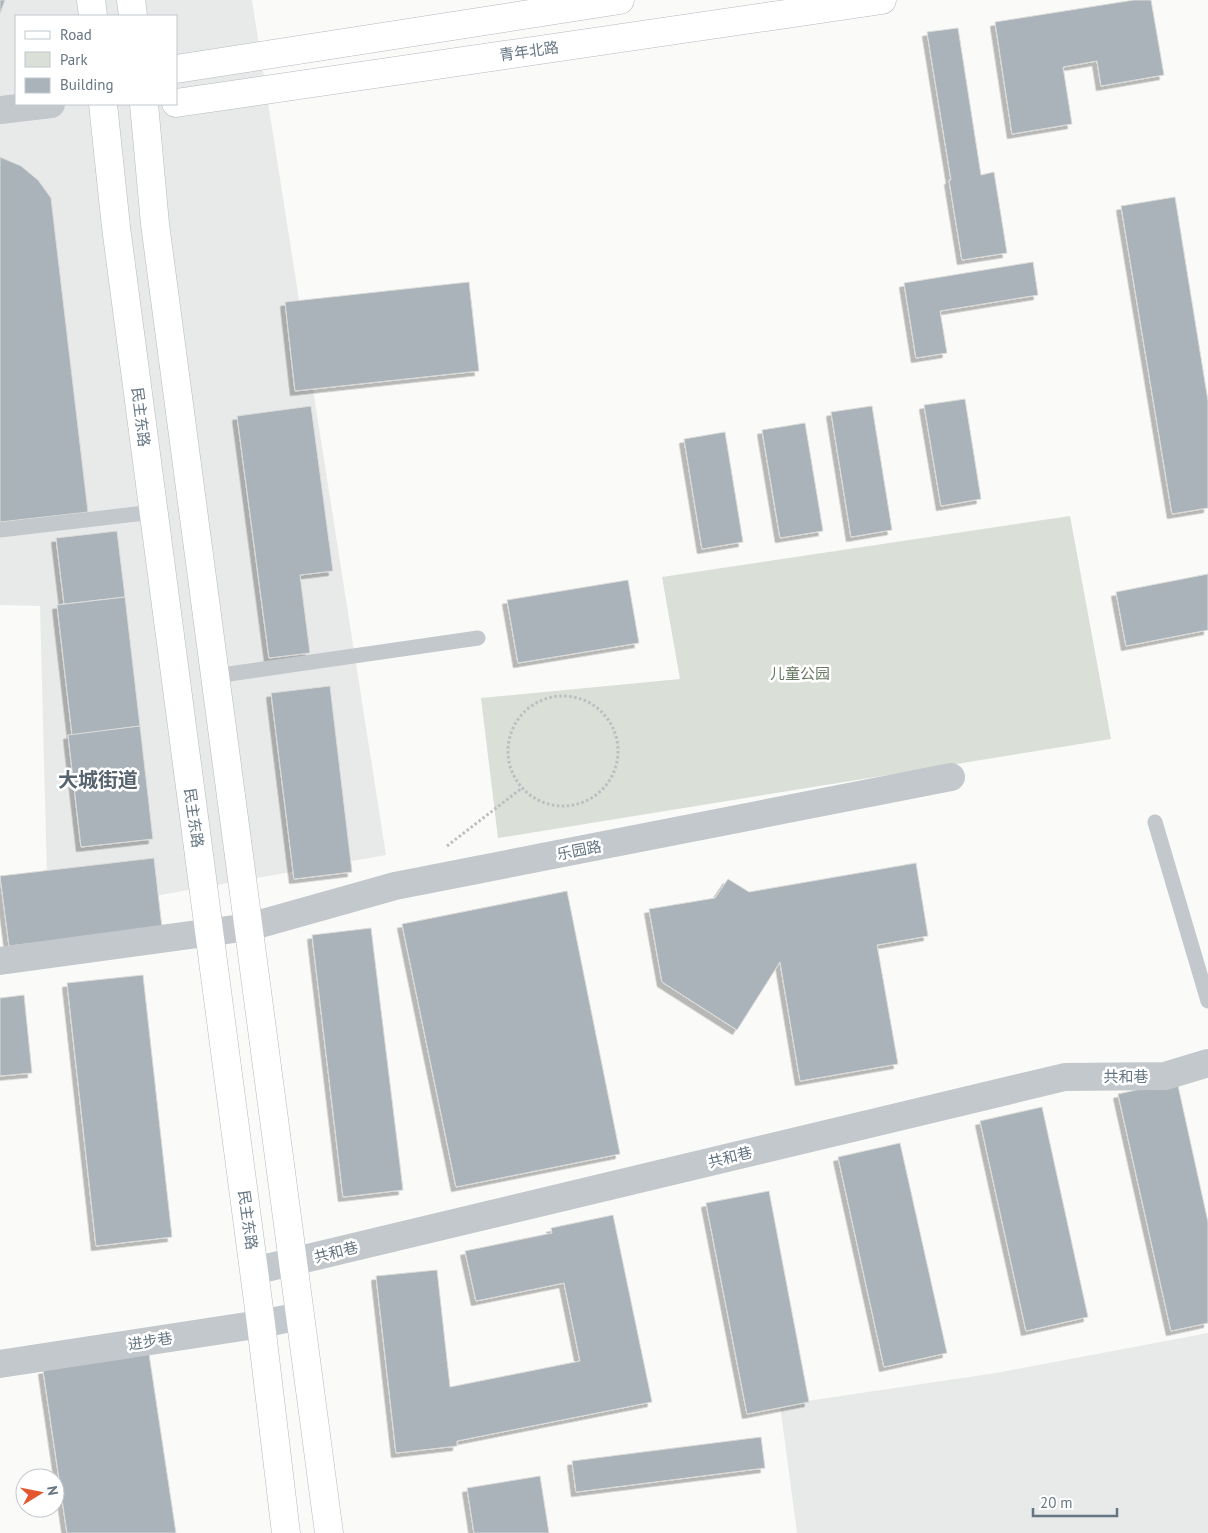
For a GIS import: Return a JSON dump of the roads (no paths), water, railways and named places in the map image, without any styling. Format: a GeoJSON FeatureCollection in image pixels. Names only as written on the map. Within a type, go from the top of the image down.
{"type":"FeatureCollection","features":[{"type":"Feature","properties":{"kind":"main road"},"geometry":{"type":"LineString","coordinates":[[91,0],[93,15]]}},
{"type":"Feature","properties":{"kind":"main road"},"geometry":{"type":"LineString","coordinates":[[131,0],[133,15]]}},
{"type":"Feature","properties":{"kind":"main road"},"geometry":{"type":"LineString","coordinates":[[178,69],[620,0]]}},
{"type":"Feature","properties":{"kind":"main road","name":"青年北路"},"geometry":{"type":"LineString","coordinates":[[178,103],[882,0]]}},
{"type":"Feature","properties":{"kind":"main road","name":"民主东路"},"geometry":{"type":"LineString","coordinates":[[103,105],[116,227],[261,1324],[286,1533]]}},
{"type":"Feature","properties":{"kind":"main road"},"geometry":{"type":"LineString","coordinates":[[147,105],[155,224],[329,1533]]}},
{"type":"Feature","properties":{"kind":"street"},"geometry":{"type":"LineString","coordinates":[[0,110],[42,105]]}},
{"type":"Feature","properties":{"kind":"street","name":"乐园路"},"geometry":{"type":"LineString","coordinates":[[0,962],[249,927],[395,886],[951,777]]}},
{"type":"Feature","properties":{"kind":"street","name":"共和巷"},"geometry":{"type":"LineString","coordinates":[[254,1271],[1065,1077],[1165,1076],[1208,1063]]}},
{"type":"Feature","properties":{"kind":"street","name":"进步巷"},"geometry":{"type":"LineString","coordinates":[[0,1364],[261,1324],[300,1316]]}},
{"type":"Feature","properties":{"kind":"lane"},"geometry":{"type":"LineString","coordinates":[[0,530],[153,512]]}},
{"type":"Feature","properties":{"kind":"lane"},"geometry":{"type":"LineString","coordinates":[[215,676],[478,638]]}},
{"type":"Feature","properties":{"kind":"lane"},"geometry":{"type":"LineString","coordinates":[[1156,822],[1208,1001]]}},
{"type":"Feature","properties":{"kind":"district","name":"大城街道"},"geometry":{"type":"Point","coordinates":[98,780]}},
{"type":"Feature","properties":{"kind":"park label","name":"儿童公园"},"geometry":{"type":"Point","coordinates":[800,673]}}]}
